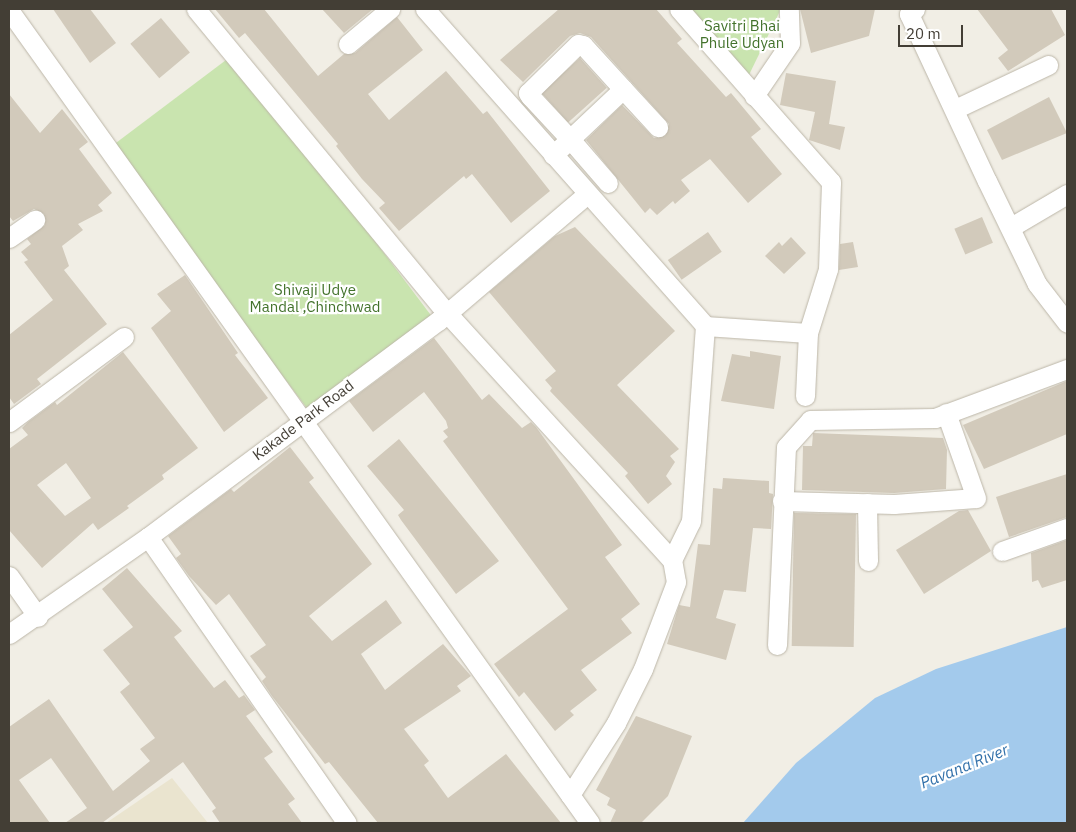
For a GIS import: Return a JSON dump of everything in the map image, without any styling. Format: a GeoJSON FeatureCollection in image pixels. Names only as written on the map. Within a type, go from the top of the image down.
{"type":"FeatureCollection","features":[{"type":"Feature","properties":{"kind":"street"},"geometry":{"type":"LineString","coordinates":[[196,9],[448,313],[672,560],[676,582],[643,669],[616,723],[570,795]]}},
{"type":"Feature","properties":{"kind":"street"},"geometry":{"type":"LineString","coordinates":[[348,44],[390,9]]}},
{"type":"Feature","properties":{"kind":"street"},"geometry":{"type":"LineString","coordinates":[[425,9],[705,326],[808,333]]}},
{"type":"Feature","properties":{"kind":"street"},"geometry":{"type":"LineString","coordinates":[[679,9],[831,182],[828,269],[808,333],[805,396]]}},
{"type":"Feature","properties":{"kind":"street"},"geometry":{"type":"LineString","coordinates":[[754,96],[790,43],[789,9]]}},
{"type":"Feature","properties":{"kind":"street"},"geometry":{"type":"LineString","coordinates":[[915,9],[909,14],[1037,284],[1067,323]]}},
{"type":"Feature","properties":{"kind":"street"},"geometry":{"type":"LineString","coordinates":[[9,10],[108,144],[299,421],[590,823]]}},
{"type":"Feature","properties":{"kind":"street"},"geometry":{"type":"LineString","coordinates":[[608,183],[530,96],[532,87],[578,44],[586,46],[658,127]]}},
{"type":"Feature","properties":{"kind":"street"},"geometry":{"type":"LineString","coordinates":[[955,109],[1048,65]]}},
{"type":"Feature","properties":{"kind":"street"},"geometry":{"type":"LineString","coordinates":[[553,155],[624,89]]}},
{"type":"Feature","properties":{"kind":"street","name":"Kakade Park Road"},"geometry":{"type":"LineString","coordinates":[[9,634],[38,617],[148,537],[299,421],[448,313],[587,194]]}},
{"type":"Feature","properties":{"kind":"street"},"geometry":{"type":"LineString","coordinates":[[1011,227],[1067,194]]}},
{"type":"Feature","properties":{"kind":"street"},"geometry":{"type":"LineString","coordinates":[[9,238],[35,220]]}},
{"type":"Feature","properties":{"kind":"street"},"geometry":{"type":"LineString","coordinates":[[672,560],[691,521],[705,326]]}},
{"type":"Feature","properties":{"kind":"street"},"geometry":{"type":"LineString","coordinates":[[9,422],[124,337]]}},
{"type":"Feature","properties":{"kind":"street"},"geometry":{"type":"LineString","coordinates":[[777,645],[782,501],[786,447],[810,420],[934,418],[1067,369]]}},
{"type":"Feature","properties":{"kind":"street"},"geometry":{"type":"LineString","coordinates":[[782,501],[866,504],[976,498],[946,413]]}},
{"type":"Feature","properties":{"kind":"street"},"geometry":{"type":"LineString","coordinates":[[866,504],[868,561]]}},
{"type":"Feature","properties":{"kind":"street"},"geometry":{"type":"LineString","coordinates":[[1002,551],[1067,528]]}},
{"type":"Feature","properties":{"kind":"street"},"geometry":{"type":"LineString","coordinates":[[148,537],[347,823]]}},
{"type":"Feature","properties":{"kind":"street"},"geometry":{"type":"LineString","coordinates":[[9,576],[38,617]]}},
{"type":"Feature","properties":{"kind":"shaded area"},"geometry":{"type":"Polygon","coordinates":[[[172,778],[208,823],[106,823],[172,778]]]}},
{"type":"Feature","properties":{"kind":"green space","name":"Savitri Bhai Phule Udyan"},"geometry":{"type":"Polygon","coordinates":[[[687,9],[781,9],[747,79],[687,9]]]}},
{"type":"Feature","properties":{"kind":"green space","name":"Shivaji Udye Mandal ,Chinchwad"},"geometry":{"type":"Polygon","coordinates":[[[234,54],[436,322],[312,416],[110,147],[234,54]]]}},
{"type":"Feature","properties":{"kind":"water","name":"Pavana River"},"geometry":{"type":"Polygon","coordinates":[[[1067,627],[1067,823],[743,823],[796,763],[875,698],[936,669],[1067,627]]]}},
{"type":"Feature","properties":{"kind":"building"},"geometry":{"type":"Polygon","coordinates":[[[53,9],[90,9],[116,43],[90,63],[53,9]]]}},
{"type":"Feature","properties":{"kind":"building"},"geometry":{"type":"Polygon","coordinates":[[[215,9],[264,9],[318,76],[344,54],[355,53],[397,17],[423,50],[368,94],[389,120],[446,71],[483,114],[487,111],[550,191],[511,223],[472,174],[466,179],[464,176],[399,231],[379,208],[385,203],[362,179],[336,146],[338,144],[245,33],[239,38],[215,9]]]}},
{"type":"Feature","properties":{"kind":"building"},"geometry":{"type":"Polygon","coordinates":[[[322,9],[373,9],[344,33],[322,9]]]}},
{"type":"Feature","properties":{"kind":"building"},"geometry":{"type":"Polygon","coordinates":[[[559,9],[656,9],[682,39],[677,43],[726,97],[731,93],[761,129],[751,137],[782,174],[748,203],[710,159],[681,180],[690,191],[675,204],[673,201],[657,215],[650,208],[645,213],[586,140],[622,105],[654,138],[665,136],[669,124],[591,37],[580,33],[570,36],[523,82],[500,60],[559,9]]]}},
{"type":"Feature","properties":{"kind":"building"},"geometry":{"type":"Polygon","coordinates":[[[800,9],[875,9],[869,36],[811,53],[800,9]]]}},
{"type":"Feature","properties":{"kind":"building"},"geometry":{"type":"Polygon","coordinates":[[[977,9],[1051,9],[1065,35],[1008,71],[998,58],[1008,50],[977,9]]]}},
{"type":"Feature","properties":{"kind":"building"},"geometry":{"type":"Polygon","coordinates":[[[161,18],[190,52],[159,78],[130,44],[161,18]]]}},
{"type":"Feature","properties":{"kind":"building"},"geometry":{"type":"Polygon","coordinates":[[[580,58],[607,88],[568,123],[541,93],[580,58]]]}},
{"type":"Feature","properties":{"kind":"building"},"geometry":{"type":"Polygon","coordinates":[[[786,73],[836,81],[829,124],[845,127],[840,150],[809,140],[815,112],[780,105],[786,73]]]}},
{"type":"Feature","properties":{"kind":"building"},"geometry":{"type":"Polygon","coordinates":[[[9,94],[40,133],[62,109],[88,142],[79,149],[112,193],[98,205],[103,211],[78,224],[83,230],[62,246],[69,266],[64,270],[107,324],[37,379],[41,384],[14,404],[9,397],[9,335],[53,300],[24,262],[28,260],[21,252],[31,244],[27,239],[45,225],[44,214],[34,209],[13,221],[9,216],[9,94]]]}},
{"type":"Feature","properties":{"kind":"building"},"geometry":{"type":"Polygon","coordinates":[[[1049,97],[1067,133],[1002,160],[987,130],[1049,97]]]}},
{"type":"Feature","properties":{"kind":"building"},"geometry":{"type":"Polygon","coordinates":[[[982,217],[993,243],[965,254],[954,229],[982,217]]]}},
{"type":"Feature","properties":{"kind":"building"},"geometry":{"type":"Polygon","coordinates":[[[575,227],[675,331],[617,385],[679,449],[670,456],[675,462],[666,476],[672,484],[648,504],[625,476],[628,473],[550,391],[552,388],[545,380],[556,371],[489,292],[555,236],[575,227]]]}},
{"type":"Feature","properties":{"kind":"building"},"geometry":{"type":"Polygon","coordinates":[[[708,232],[722,252],[682,280],[668,260],[708,232]]]}},
{"type":"Feature","properties":{"kind":"building"},"geometry":{"type":"Polygon","coordinates":[[[791,237],[806,253],[784,274],[765,256],[779,242],[782,246],[791,237]]]}},
{"type":"Feature","properties":{"kind":"building"},"geometry":{"type":"Polygon","coordinates":[[[853,242],[858,267],[839,270],[840,244],[853,242]]]}},
{"type":"Feature","properties":{"kind":"building"},"geometry":{"type":"Polygon","coordinates":[[[185,275],[238,353],[235,355],[268,398],[224,432],[151,328],[171,311],[157,294],[185,275]]]}},
{"type":"Feature","properties":{"kind":"building"},"geometry":{"type":"Polygon","coordinates":[[[434,338],[482,400],[489,394],[522,428],[531,422],[536,427],[622,545],[605,557],[640,604],[621,619],[632,633],[581,670],[597,690],[570,711],[574,715],[555,731],[524,692],[519,697],[494,664],[568,609],[443,441],[448,437],[443,431],[448,428],[446,421],[424,392],[373,432],[349,401],[434,338]]]}},
{"type":"Feature","properties":{"kind":"building"},"geometry":{"type":"Polygon","coordinates":[[[750,351],[781,356],[774,409],[721,401],[732,354],[750,357],[750,351]]]}},
{"type":"Feature","properties":{"kind":"building"},"geometry":{"type":"Polygon","coordinates":[[[123,352],[198,448],[162,475],[164,479],[127,506],[129,508],[98,530],[93,523],[42,568],[9,530],[9,449],[28,435],[22,428],[28,422],[55,402],[57,405],[123,352]],[[66,463],[37,485],[65,516],[91,498],[66,463]]]}},
{"type":"Feature","properties":{"kind":"building"},"geometry":{"type":"Polygon","coordinates":[[[1067,381],[1067,434],[984,469],[963,425],[1067,381]]]}},
{"type":"Feature","properties":{"kind":"building"},"geometry":{"type":"Polygon","coordinates":[[[813,433],[943,438],[947,450],[946,489],[894,493],[802,490],[803,446],[812,446],[813,433]]]}},
{"type":"Feature","properties":{"kind":"building"},"geometry":{"type":"Polygon","coordinates":[[[399,439],[499,561],[456,594],[401,520],[398,515],[404,510],[367,466],[399,439]]]}},
{"type":"Feature","properties":{"kind":"building"},"geometry":{"type":"Polygon","coordinates":[[[290,447],[314,478],[309,482],[372,564],[309,616],[332,641],[386,600],[402,623],[361,654],[385,690],[443,644],[471,676],[457,686],[461,691],[404,729],[429,761],[424,765],[448,798],[506,754],[561,823],[378,823],[329,762],[325,764],[272,696],[262,681],[266,677],[250,656],[266,645],[229,594],[216,605],[189,576],[176,558],[181,554],[168,536],[231,489],[234,492],[290,447]]]}},
{"type":"Feature","properties":{"kind":"building"},"geometry":{"type":"Polygon","coordinates":[[[1067,474],[1067,517],[1009,537],[996,497],[1067,474]]]}},
{"type":"Feature","properties":{"kind":"building"},"geometry":{"type":"Polygon","coordinates":[[[723,478],[769,481],[769,493],[773,494],[771,529],[753,528],[746,592],[724,590],[716,618],[736,624],[726,660],[667,644],[679,605],[690,607],[698,544],[710,545],[713,488],[722,489],[723,478]]]}},
{"type":"Feature","properties":{"kind":"building"},"geometry":{"type":"Polygon","coordinates":[[[968,510],[991,551],[924,594],[896,550],[959,511],[968,510]]]}},
{"type":"Feature","properties":{"kind":"building"},"geometry":{"type":"Polygon","coordinates":[[[794,513],[856,514],[854,647],[792,646],[794,513]]]}},
{"type":"Feature","properties":{"kind":"building"},"geometry":{"type":"Polygon","coordinates":[[[1067,540],[1067,580],[1042,588],[1038,580],[1032,582],[1031,553],[1067,540]]]}},
{"type":"Feature","properties":{"kind":"building"},"geometry":{"type":"Polygon","coordinates":[[[127,568],[182,631],[174,637],[214,688],[225,680],[239,698],[244,695],[255,710],[246,716],[273,752],[264,758],[295,799],[288,804],[302,823],[220,823],[212,811],[216,808],[183,762],[102,823],[65,823],[87,808],[51,758],[19,780],[50,823],[9,823],[9,727],[49,699],[113,791],[150,761],[140,749],[155,738],[120,692],[130,684],[103,650],[133,627],[102,589],[127,568]]]}},
{"type":"Feature","properties":{"kind":"building"},"geometry":{"type":"Polygon","coordinates":[[[636,716],[692,736],[668,796],[641,823],[610,823],[616,810],[607,805],[610,798],[596,790],[636,716]]]}}]}
